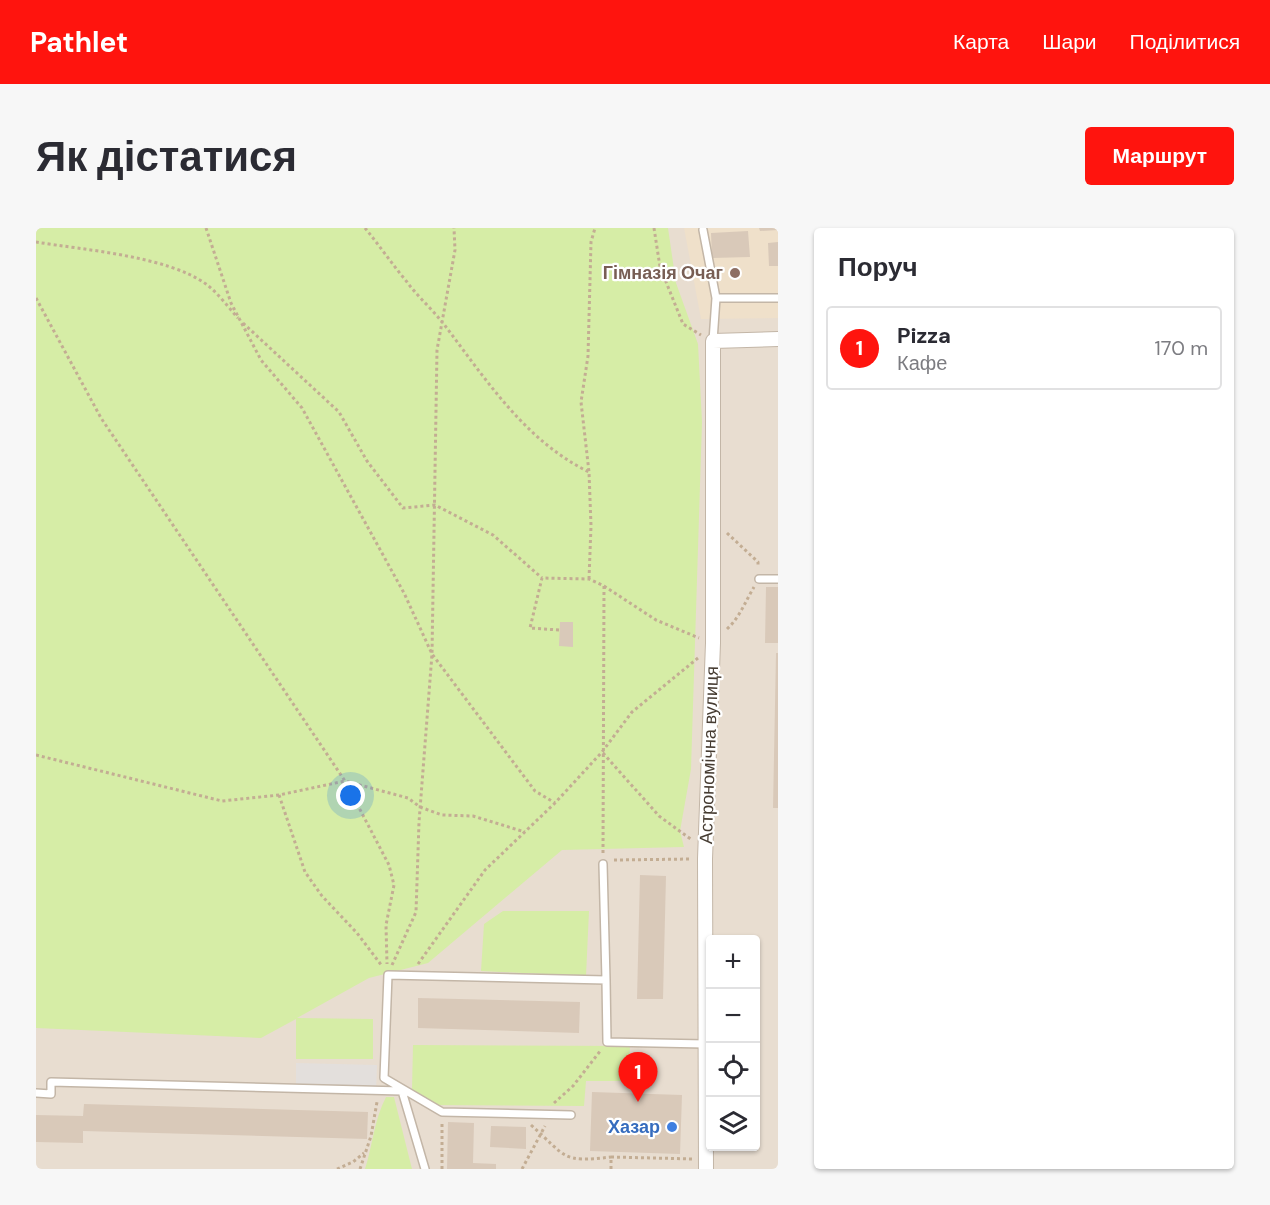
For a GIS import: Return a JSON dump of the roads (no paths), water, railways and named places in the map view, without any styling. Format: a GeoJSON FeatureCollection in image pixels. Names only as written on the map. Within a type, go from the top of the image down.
{"type":"FeatureCollection","features":[{"type":"Feature","properties":{"kind":"street"},"geometry":{"type":"LineString","coordinates":[[713,341],[778,339]]}},
{"type":"Feature","properties":{"kind":"street","name":"Астрономічна вулиця"},"geometry":{"type":"LineString","coordinates":[[706,1164],[705,859],[713,643],[713,341]]}},
{"type":"Feature","properties":{"kind":"lane"},"geometry":{"type":"LineString","coordinates":[[703,230],[716,298],[713,341]]}},
{"type":"Feature","properties":{"kind":"lane"},"geometry":{"type":"LineString","coordinates":[[716,298],[778,298]]}},
{"type":"Feature","properties":{"kind":"lane"},"geometry":{"type":"LineString","coordinates":[[759,579],[778,579]]}},
{"type":"Feature","properties":{"kind":"lane"},"geometry":{"type":"LineString","coordinates":[[603,864],[607,1042],[705,1044]]}},
{"type":"Feature","properties":{"kind":"lane"},"geometry":{"type":"LineString","coordinates":[[571,1115],[442,1112],[402,1091],[384,1078],[388,975],[606,980]]}},
{"type":"Feature","properties":{"kind":"lane"},"geometry":{"type":"LineString","coordinates":[[36,1093],[51,1094],[51,1082],[402,1091]]}},
{"type":"Feature","properties":{"kind":"lane"},"geometry":{"type":"LineString","coordinates":[[402,1091],[425,1169]]}},
{"type":"Feature","properties":{"kind":"place","name":"Гімназія Очаг"},"geometry":{"type":"Point","coordinates":[735,273]}},
{"type":"Feature","properties":{"kind":"place","name":"Pizza"},"geometry":{"type":"Point","coordinates":[638,1102]}},
{"type":"Feature","properties":{"kind":"place","name":"Хазар"},"geometry":{"type":"Point","coordinates":[672,1127]}}]}
